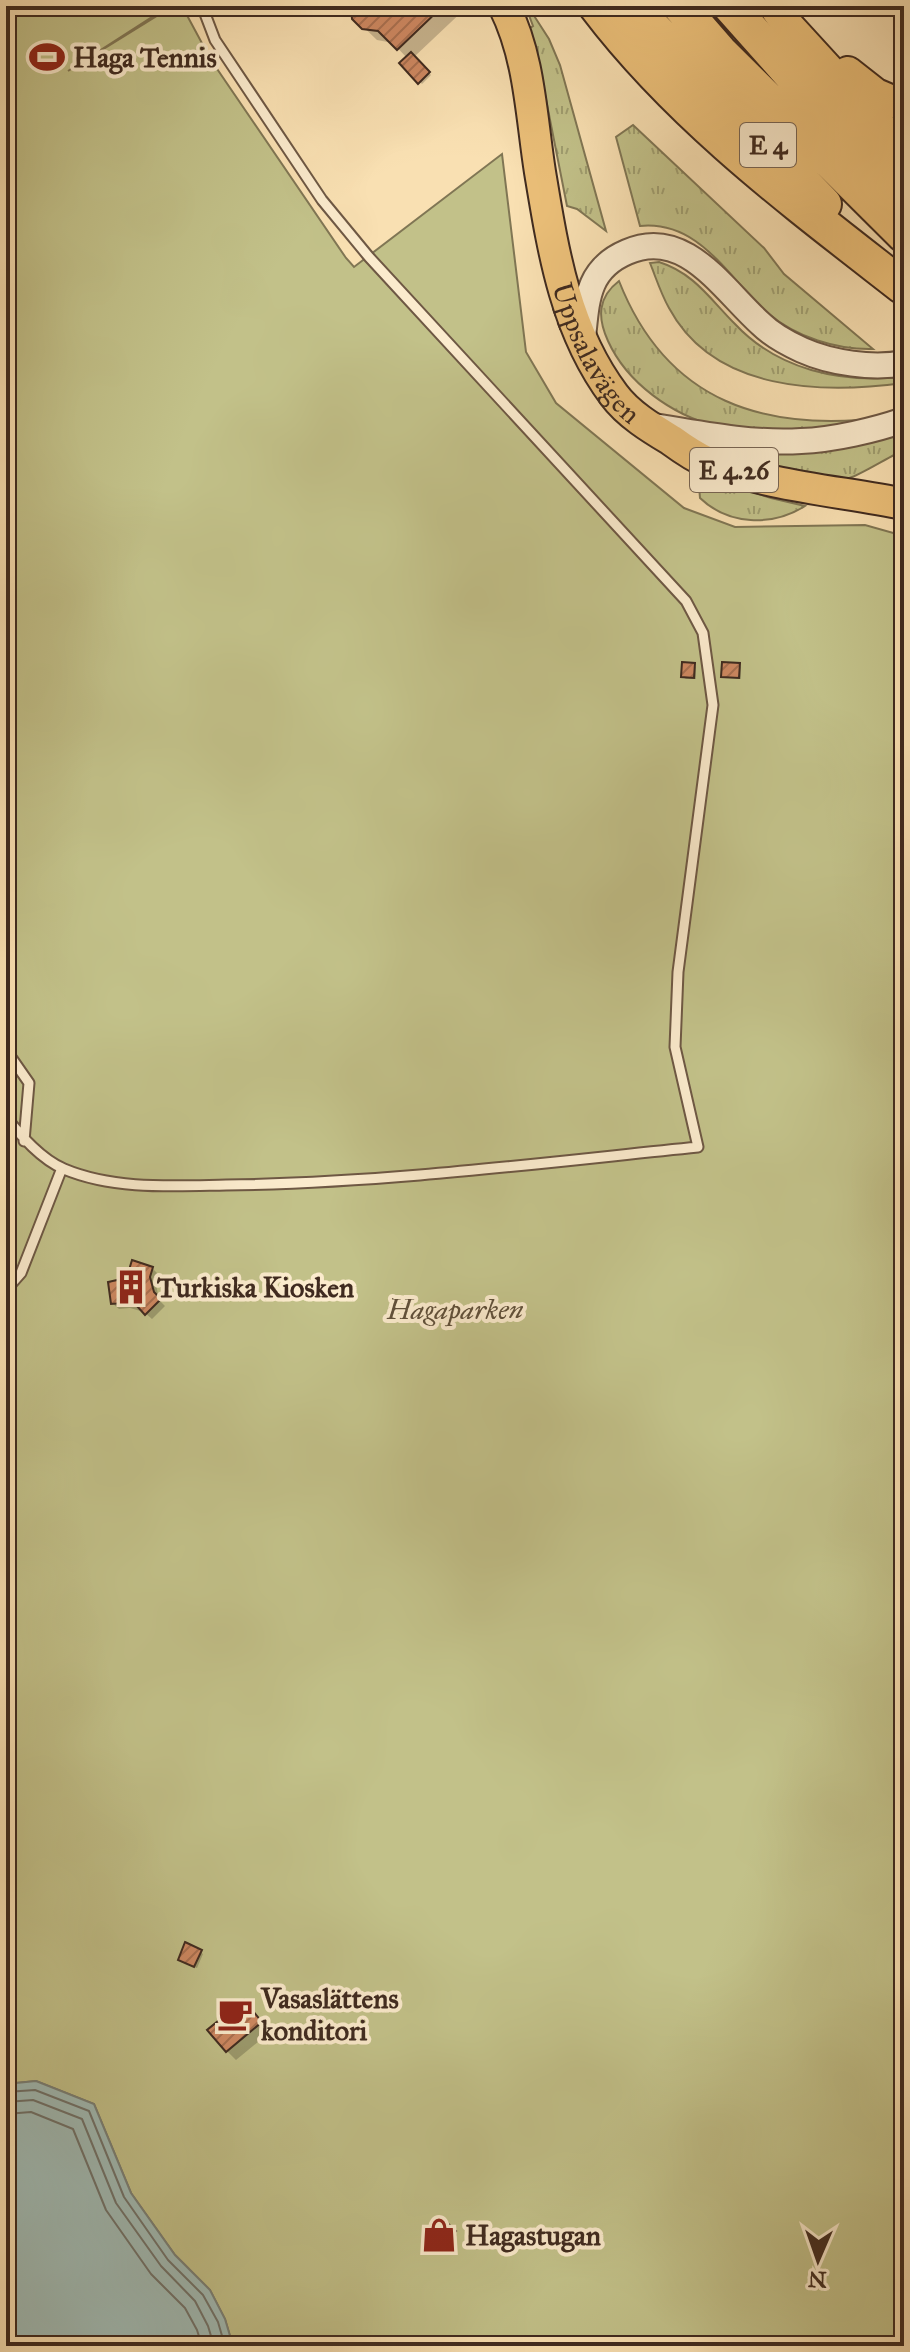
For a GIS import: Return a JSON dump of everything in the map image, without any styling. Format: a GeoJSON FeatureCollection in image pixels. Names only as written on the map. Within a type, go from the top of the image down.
{"type":"FeatureCollection","features":[{"type":"Feature","properties":{"kind":"highway"},"geometry":{"type":"LineString","coordinates":[[596,6],[636,55],[715,134],[771,185],[903,287]]}},
{"type":"Feature","properties":{"kind":"highway","name":"E 4"},"geometry":{"type":"LineString","coordinates":[[632,6],[903,287]]}},
{"type":"Feature","properties":{"kind":"highway","name":"E 4"},"geometry":{"type":"LineString","coordinates":[[680,6],[720,52],[904,235]]}},
{"type":"Feature","properties":{"kind":"highway"},"geometry":{"type":"LineString","coordinates":[[730,6],[794,78],[904,189]]}},
{"type":"Feature","properties":{"kind":"main road","name":"Uppsalavägen"},"geometry":{"type":"LineString","coordinates":[[504,6],[515,28],[528,79],[540,170],[562,292],[582,343],[615,397],[646,425],[706,462],[769,480],[904,504]]}},
{"type":"Feature","properties":{"kind":"main road"},"geometry":{"type":"LineString","coordinates":[[774,6],[904,152]]}},
{"type":"Feature","properties":{"kind":"main road"},"geometry":{"type":"LineString","coordinates":[[791,6],[856,80],[876,94],[904,106]]}},
{"type":"Feature","properties":{"kind":"street"},"geometry":{"type":"LineString","coordinates":[[582,343],[587,296],[601,270],[615,257],[641,246],[664,245],[683,252],[712,275],[763,327],[803,351],[846,363],[904,363]]}},
{"type":"Feature","properties":{"kind":"street"},"geometry":{"type":"LineString","coordinates":[[646,425],[742,439],[802,441],[904,420]]}},
{"type":"Feature","properties":{"kind":"lane"},"geometry":{"type":"LineString","coordinates":[[6,1117],[24,1141],[62,1168],[97,1179],[161,1186],[271,1185],[412,1176],[698,1147],[675,1047],[678,972],[713,705],[703,633],[686,601],[369,257],[322,200],[215,40],[203,7]]}},
{"type":"Feature","properties":{"kind":"lane"},"geometry":{"type":"LineString","coordinates":[[6,1050],[29,1083],[24,1141]]}},
{"type":"Feature","properties":{"kind":"lane"},"geometry":{"type":"LineString","coordinates":[[6,1290],[21,1273],[62,1168]]}},
{"type":"Feature","properties":{"kind":"green space","name":"Hagaparken"},"geometry":{"type":"Polygon","coordinates":[[[6,6],[169,6],[68,71],[173,6],[182,6],[211,60],[354,267],[502,154],[526,352],[556,403],[684,508],[735,527],[865,525],[904,536],[904,2346],[233,2346],[225,2319],[210,2290],[175,2255],[131,2193],[94,2104],[36,2081],[6,2084],[6,6]]]}},
{"type":"Feature","properties":{"kind":"green space"},"geometry":{"type":"Polygon","coordinates":[[[527,10],[531,11],[549,39],[560,65],[606,231],[577,209],[567,206],[541,74],[527,24],[530,28],[533,26],[527,10]]]}},
{"type":"Feature","properties":{"kind":"green space"},"geometry":{"type":"Polygon","coordinates":[[[633,125],[764,248],[784,274],[873,349],[831,344],[792,329],[769,314],[697,242],[680,232],[640,226],[616,137],[633,125]]]}},
{"type":"Feature","properties":{"kind":"green space"},"geometry":{"type":"Polygon","coordinates":[[[659,262],[692,280],[752,340],[790,363],[855,378],[901,377],[904,383],[839,388],[805,386],[742,372],[713,357],[689,336],[669,308],[650,263],[659,262]]]}},
{"type":"Feature","properties":{"kind":"green space"},"geometry":{"type":"Polygon","coordinates":[[[619,281],[639,323],[664,356],[693,382],[725,401],[761,413],[801,420],[843,421],[888,417],[785,433],[721,427],[683,414],[639,383],[616,356],[608,341],[601,316],[603,301],[619,281]]]}},
{"type":"Feature","properties":{"kind":"green space"},"geometry":{"type":"Polygon","coordinates":[[[904,432],[904,450],[849,478],[797,473],[759,464],[709,446],[904,432]]]}},
{"type":"Feature","properties":{"kind":"green space"},"geometry":{"type":"Polygon","coordinates":[[[712,479],[805,506],[765,520],[737,518],[711,507],[700,498],[699,486],[712,479]]]}},
{"type":"Feature","properties":{"kind":"water"},"geometry":{"type":"Polygon","coordinates":[[[36,2081],[94,2104],[131,2193],[175,2255],[210,2290],[225,2319],[233,2346],[6,2346],[6,2084],[36,2081]]]}},
{"type":"Feature","properties":{"kind":"building"},"geometry":{"type":"Polygon","coordinates":[[[351,6],[443,6],[397,50],[378,31],[362,29],[352,19],[351,6]]]}},
{"type":"Feature","properties":{"kind":"building"},"geometry":{"type":"Polygon","coordinates":[[[411,52],[430,72],[418,84],[399,63],[411,52]]]}},
{"type":"Feature","properties":{"kind":"building"},"geometry":{"type":"Polygon","coordinates":[[[682,662],[695,663],[694,678],[681,677],[682,662]]]}},
{"type":"Feature","properties":{"kind":"building"},"geometry":{"type":"Polygon","coordinates":[[[722,662],[740,663],[739,678],[721,677],[722,662]]]}},
{"type":"Feature","properties":{"kind":"building","name":"Turkiska Kiosken"},"geometry":{"type":"Polygon","coordinates":[[[132,1260],[153,1267],[150,1277],[154,1292],[161,1299],[145,1315],[137,1306],[111,1304],[108,1282],[117,1280],[129,1270],[132,1260]]]}},
{"type":"Feature","properties":{"kind":"building"},"geometry":{"type":"Polygon","coordinates":[[[185,1942],[202,1950],[194,1967],[178,1960],[185,1942]]]}},
{"type":"Feature","properties":{"kind":"building"},"geometry":{"type":"Polygon","coordinates":[[[244,2000],[262,2022],[226,2052],[207,2030],[244,2000]]]}},
{"type":"Feature","properties":{"kind":"building"},"geometry":{"type":"Polygon","coordinates":[[[441,2217],[456,2231],[442,2246],[427,2233],[441,2217]]]}},
{"type":"Feature","properties":{"kind":"place","name":"Haga Tennis"},"geometry":{"type":"Point","coordinates":[47,57]}},
{"type":"Feature","properties":{"kind":"place","name":"Turkiska Kiosken"},"geometry":{"type":"Point","coordinates":[131,1287]}},
{"type":"Feature","properties":{"kind":"place","name":"Vasaslättens konditori"},"geometry":{"type":"Point","coordinates":[235,2014]}},
{"type":"Feature","properties":{"kind":"place","name":"Hagastugan"},"geometry":{"type":"Point","coordinates":[439,2235]}}]}
